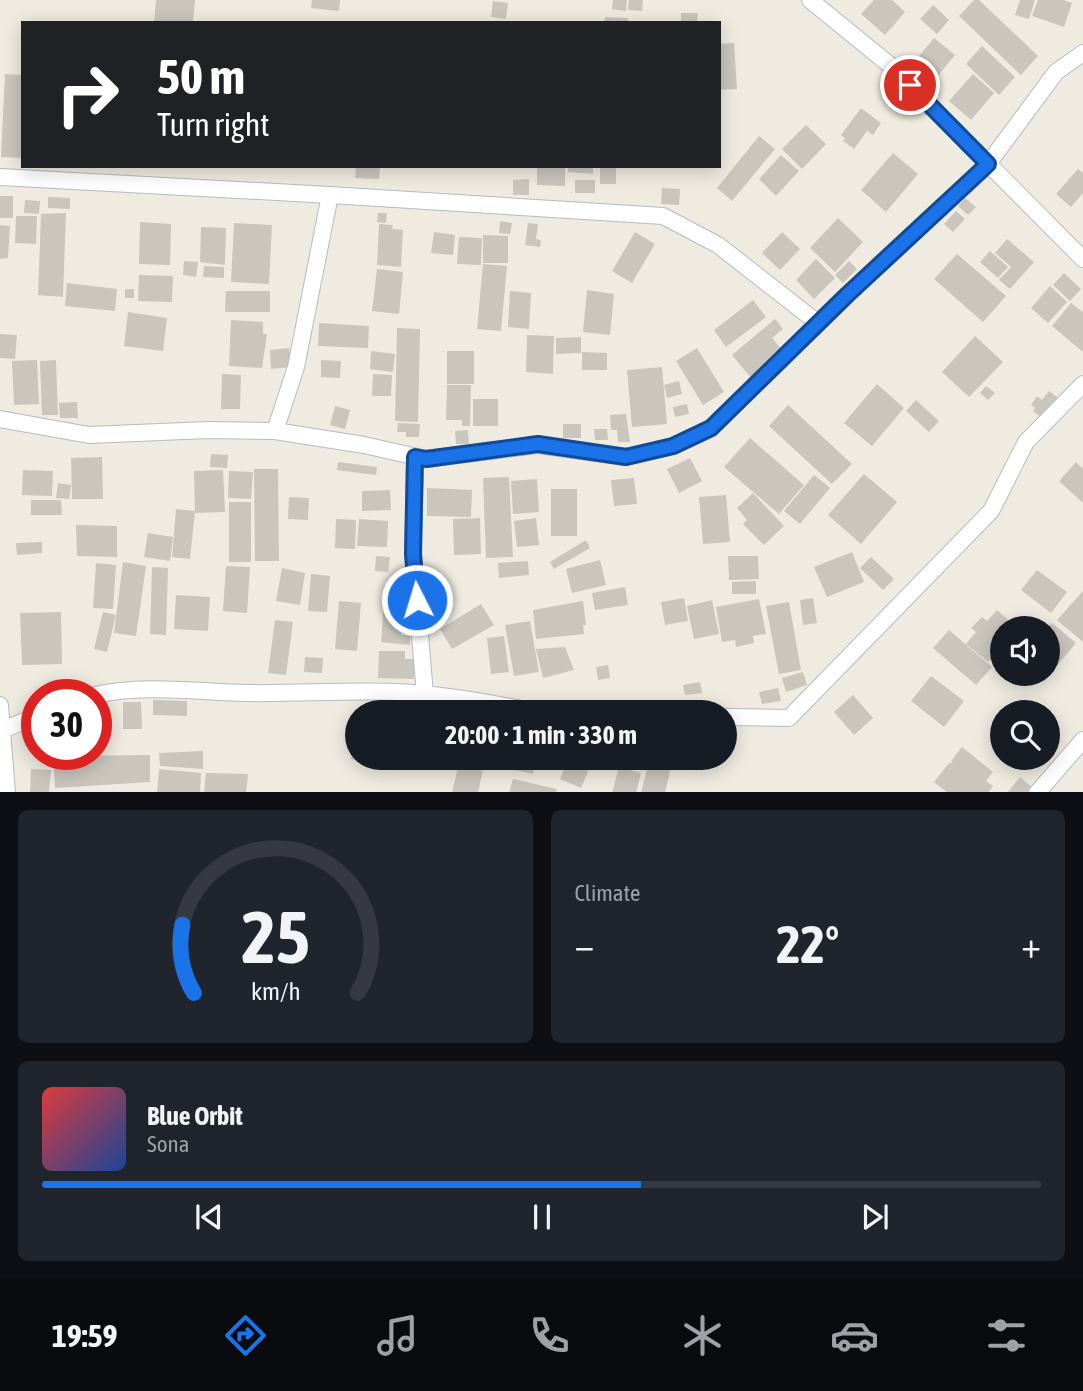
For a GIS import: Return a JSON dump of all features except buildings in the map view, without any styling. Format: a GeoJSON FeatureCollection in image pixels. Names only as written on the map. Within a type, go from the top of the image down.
{"type":"FeatureCollection","features":[{"type":"Feature","properties":{"kind":"street"},"geometry":{"type":"LineString","coordinates":[[810,0],[891,66],[1083,259]]}},
{"type":"Feature","properties":{"kind":"street"},"geometry":{"type":"LineString","coordinates":[[0,419],[89,435],[208,430],[275,431],[364,445],[426,459],[538,444],[626,457],[673,446],[711,428],[818,323],[988,164],[1056,72],[1083,53]]}},
{"type":"Feature","properties":{"kind":"street"},"geometry":{"type":"LineString","coordinates":[[0,177],[663,216],[718,245],[818,323]]}},
{"type":"Feature","properties":{"kind":"street"},"geometry":{"type":"LineString","coordinates":[[275,431],[296,367],[330,195]]}},
{"type":"Feature","properties":{"kind":"street"},"geometry":{"type":"LineString","coordinates":[[737,717],[789,718],[991,511],[1027,442],[1083,384]]}},
{"type":"Feature","properties":{"kind":"street"},"geometry":{"type":"LineString","coordinates":[[415,457],[413,554],[425,694]]}},
{"type":"Feature","properties":{"kind":"street"},"geometry":{"type":"LineString","coordinates":[[112,691],[285,694],[393,692],[463,700]]}},
{"type":"Feature","properties":{"kind":"street"},"geometry":{"type":"LineString","coordinates":[[0,705],[7,792]]}},
{"type":"Feature","properties":{"kind":"street"},"geometry":{"type":"LineString","coordinates":[[2,730],[21,722]]}},
{"type":"Feature","properties":{"kind":"street"},"geometry":{"type":"LineString","coordinates":[[1038,792],[1083,740]]}},
{"type":"Feature","properties":{"kind":"route"},"geometry":{"type":"LineString","coordinates":[[417,600],[413,554],[415,457],[426,459],[538,444],[626,457],[673,446],[711,428],[847,295],[988,164],[910,85]]}}]}
